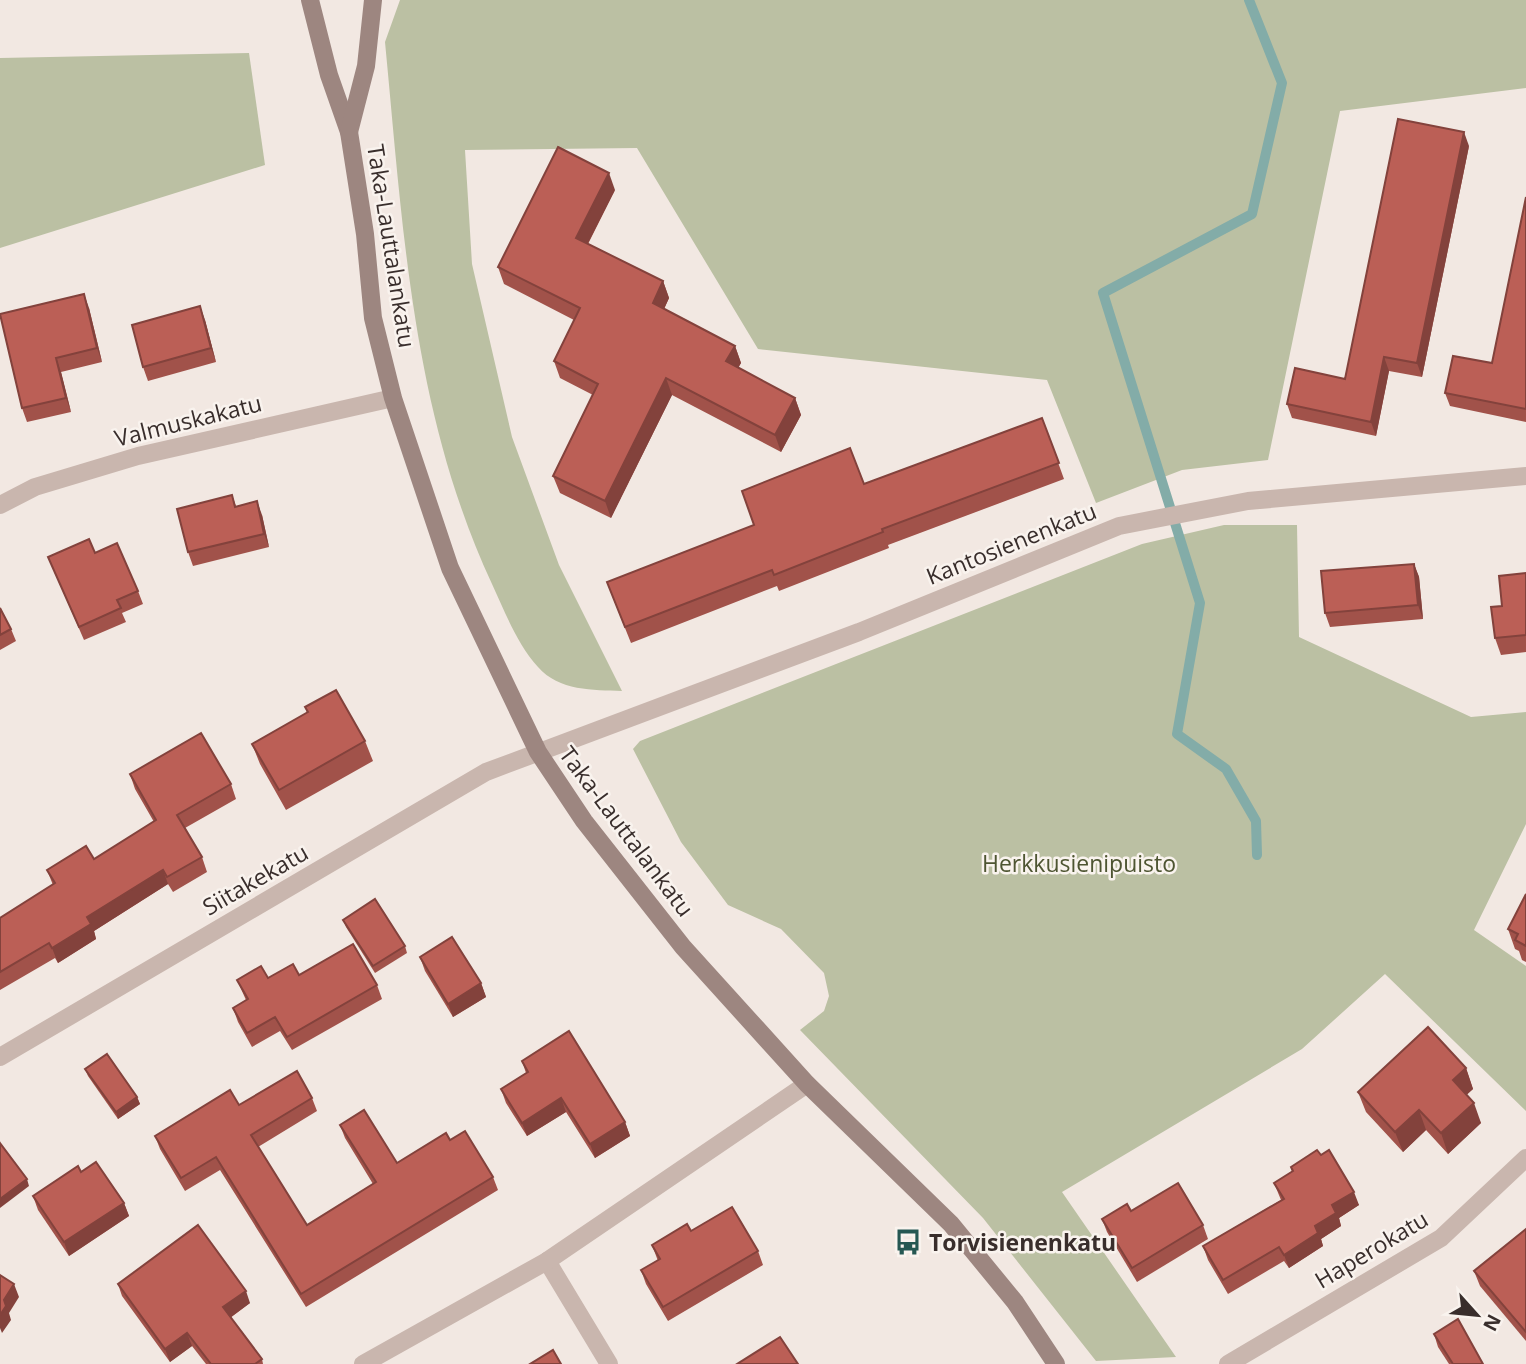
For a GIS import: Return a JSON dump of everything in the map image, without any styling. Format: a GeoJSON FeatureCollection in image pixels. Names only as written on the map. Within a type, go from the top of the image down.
{"type":"FeatureCollection","features":[{"type":"Feature","properties":{"kind":"main road","name":"Taka-Lauttalankatu"},"geometry":{"type":"LineString","coordinates":[[310,0],[329,75],[349,132],[365,234],[373,318],[393,398],[450,568],[538,752],[584,821],[684,947],[807,1084],[951,1224],[1015,1302],[1056,1364]]}},
{"type":"Feature","properties":{"kind":"main road","name":"Taka-Lauttalankatu"},"geometry":{"type":"LineString","coordinates":[[349,132],[366,66],[373,0]]}},
{"type":"Feature","properties":{"kind":"street","name":"Valmuskakatu"},"geometry":{"type":"LineString","coordinates":[[0,505],[35,486],[138,456],[393,398]]}},
{"type":"Feature","properties":{"kind":"street","name":"Kantosienenkatu"},"geometry":{"type":"LineString","coordinates":[[538,752],[859,632],[1119,526],[1248,501],[1526,476]]}},
{"type":"Feature","properties":{"kind":"street","name":"Siitakekatu"},"geometry":{"type":"LineString","coordinates":[[0,1057],[486,772],[538,752]]}},
{"type":"Feature","properties":{"kind":"street"},"geometry":{"type":"LineString","coordinates":[[363,1364],[547,1261],[807,1084]]}},
{"type":"Feature","properties":{"kind":"street","name":"Haperokatu"},"geometry":{"type":"LineString","coordinates":[[1228,1364],[1441,1238],[1526,1158]]}},
{"type":"Feature","properties":{"kind":"street"},"geometry":{"type":"LineString","coordinates":[[547,1261],[609,1364]]}},
{"type":"Feature","properties":{"kind":"green space"},"geometry":{"type":"Polygon","coordinates":[[[400,0],[1526,0],[1526,88],[1340,111],[1268,460],[1182,470],[1096,503],[1047,380],[758,349],[637,148],[465,150],[472,264],[512,437],[559,565],[622,691],[600,690],[577,688],[556,681],[538,667],[524,648],[502,606],[465,519],[444,453],[415,318],[398,181],[385,42],[400,0]]]}},
{"type":"Feature","properties":{"kind":"green space"},"geometry":{"type":"Polygon","coordinates":[[[249,53],[265,165],[0,248],[0,58],[249,53]]]}},
{"type":"Feature","properties":{"kind":"green space","name":"Herkkusienipuisto"},"geometry":{"type":"Polygon","coordinates":[[[1224,525],[1297,525],[1299,637],[1471,717],[1526,712],[1526,824],[1474,930],[1526,966],[1526,1111],[1385,974],[1302,1049],[1062,1192],[1176,1357],[1096,1361],[983,1218],[800,1030],[824,1011],[829,996],[824,973],[781,929],[728,905],[681,842],[633,749],[640,741],[1142,544],[1224,525]]]}},
{"type":"Feature","properties":{"kind":"building"},"geometry":{"type":"Polygon","coordinates":[[[1398,119],[1464,132],[1417,363],[1384,357],[1371,422],[1287,404],[1295,368],[1345,379],[1398,119]]]}},
{"type":"Feature","properties":{"kind":"building"},"geometry":{"type":"Polygon","coordinates":[[[558,147],[609,173],[576,238],[663,281],[653,303],[735,346],[726,361],[795,398],[775,435],[666,378],[605,501],[553,476],[598,384],[554,361],[580,308],[498,267],[558,147]]]}},
{"type":"Feature","properties":{"kind":"building"},"geometry":{"type":"Polygon","coordinates":[[[1526,197],[1526,409],[1445,393],[1453,356],[1492,363],[1526,197]]]}},
{"type":"Feature","properties":{"kind":"building"},"geometry":{"type":"Polygon","coordinates":[[[84,294],[97,348],[56,358],[66,398],[22,408],[0,314],[84,294]]]}},
{"type":"Feature","properties":{"kind":"building"},"geometry":{"type":"Polygon","coordinates":[[[200,306],[211,348],[143,367],[132,325],[200,306]]]}},
{"type":"Feature","properties":{"kind":"building"},"geometry":{"type":"Polygon","coordinates":[[[1042,418],[1059,463],[882,529],[883,532],[774,575],[772,570],[625,627],[607,582],[754,525],[742,491],[850,448],[864,484],[1042,418]]]}},
{"type":"Feature","properties":{"kind":"building"},"geometry":{"type":"Polygon","coordinates":[[[232,495],[235,507],[257,501],[264,534],[188,552],[177,509],[232,495]]]}},
{"type":"Feature","properties":{"kind":"building"},"geometry":{"type":"Polygon","coordinates":[[[89,539],[95,553],[117,543],[138,591],[117,600],[121,608],[79,627],[48,557],[89,539]]]}},
{"type":"Feature","properties":{"kind":"building"},"geometry":{"type":"Polygon","coordinates":[[[1414,564],[1418,605],[1325,613],[1321,571],[1414,564]]]}},
{"type":"Feature","properties":{"kind":"building"},"geometry":{"type":"Polygon","coordinates":[[[1526,573],[1526,635],[1495,638],[1491,607],[1502,606],[1499,576],[1526,573]]]}},
{"type":"Feature","properties":{"kind":"building"},"geometry":{"type":"Polygon","coordinates":[[[0,608],[11,629],[0,635],[0,608]]]}},
{"type":"Feature","properties":{"kind":"building"},"geometry":{"type":"Polygon","coordinates":[[[336,690],[365,741],[279,790],[252,744],[308,712],[305,707],[336,690]]]}},
{"type":"Feature","properties":{"kind":"building"},"geometry":{"type":"Polygon","coordinates":[[[201,733],[231,784],[177,815],[202,857],[167,877],[163,870],[87,917],[91,924],[52,948],[49,943],[0,972],[0,918],[55,883],[47,870],[86,846],[94,859],[156,820],[130,774],[201,733]]]}},
{"type":"Feature","properties":{"kind":"building"},"geometry":{"type":"Polygon","coordinates":[[[1526,894],[1526,946],[1515,940],[1518,934],[1508,929],[1526,894]]]}},
{"type":"Feature","properties":{"kind":"building"},"geometry":{"type":"Polygon","coordinates":[[[375,899],[405,946],[373,966],[343,920],[375,899]]]}},
{"type":"Feature","properties":{"kind":"building"},"geometry":{"type":"Polygon","coordinates":[[[452,937],[481,983],[448,1004],[420,957],[452,937]]]}},
{"type":"Feature","properties":{"kind":"building"},"geometry":{"type":"Polygon","coordinates":[[[353,944],[377,985],[287,1037],[275,1017],[247,1033],[233,1008],[248,999],[237,980],[261,966],[268,978],[293,964],[299,975],[353,944]]]}},
{"type":"Feature","properties":{"kind":"building"},"geometry":{"type":"Polygon","coordinates":[[[1428,1027],[1466,1068],[1453,1080],[1474,1103],[1441,1133],[1419,1110],[1395,1132],[1358,1092],[1428,1027]]]}},
{"type":"Feature","properties":{"kind":"building"},"geometry":{"type":"Polygon","coordinates":[[[569,1031],[625,1122],[590,1144],[561,1098],[522,1123],[501,1089],[528,1072],[522,1061],[569,1031]]]}},
{"type":"Feature","properties":{"kind":"building"},"geometry":{"type":"Polygon","coordinates":[[[107,1054],[137,1097],[116,1112],[85,1069],[107,1054]]]}},
{"type":"Feature","properties":{"kind":"building"},"geometry":{"type":"Polygon","coordinates":[[[297,1071],[312,1098],[251,1135],[307,1225],[376,1182],[340,1125],[364,1110],[397,1163],[446,1133],[450,1140],[465,1131],[493,1177],[301,1294],[216,1157],[181,1178],[155,1136],[230,1090],[239,1105],[297,1071]]]}},
{"type":"Feature","properties":{"kind":"building"},"geometry":{"type":"Polygon","coordinates":[[[0,1143],[27,1179],[0,1199],[0,1143]]]}},
{"type":"Feature","properties":{"kind":"building"},"geometry":{"type":"Polygon","coordinates":[[[1317,1150],[1321,1155],[1329,1150],[1354,1192],[1332,1205],[1336,1213],[1315,1226],[1318,1233],[1284,1255],[1279,1247],[1223,1280],[1203,1246],[1284,1199],[1274,1183],[1293,1171],[1291,1167],[1317,1150]]]}},
{"type":"Feature","properties":{"kind":"building"},"geometry":{"type":"Polygon","coordinates":[[[96,1162],[124,1203],[64,1242],[33,1196],[78,1166],[81,1172],[96,1162]]]}},
{"type":"Feature","properties":{"kind":"building"},"geometry":{"type":"Polygon","coordinates":[[[1178,1183],[1203,1225],[1132,1268],[1102,1219],[1127,1204],[1131,1211],[1178,1183]]]}},
{"type":"Feature","properties":{"kind":"building"},"geometry":{"type":"Polygon","coordinates":[[[732,1207],[758,1251],[663,1307],[641,1270],[660,1259],[652,1245],[687,1224],[691,1231],[732,1207]]]}},
{"type":"Feature","properties":{"kind":"building"},"geometry":{"type":"Polygon","coordinates":[[[198,1225],[246,1291],[223,1307],[262,1359],[255,1364],[211,1364],[187,1333],[165,1349],[118,1284],[198,1225]]]}},
{"type":"Feature","properties":{"kind":"building"},"geometry":{"type":"Polygon","coordinates":[[[1526,1229],[1526,1332],[1474,1271],[1526,1229]]]}},
{"type":"Feature","properties":{"kind":"building"},"geometry":{"type":"Polygon","coordinates":[[[0,1275],[14,1284],[4,1300],[6,1306],[0,1315],[0,1275]]]}},
{"type":"Feature","properties":{"kind":"building"},"geometry":{"type":"Polygon","coordinates":[[[1458,1319],[1483,1364],[1453,1364],[1434,1334],[1458,1319]]]}},
{"type":"Feature","properties":{"kind":"building"},"geometry":{"type":"Polygon","coordinates":[[[780,1337],[798,1364],[737,1364],[780,1337]]]}},
{"type":"Feature","properties":{"kind":"building"},"geometry":{"type":"Polygon","coordinates":[[[553,1350],[561,1364],[530,1364],[553,1350]]]}},
{"type":"Feature","properties":{"kind":"waterway"},"geometry":{"type":"LineString","coordinates":[[1249,0],[1282,83],[1252,214],[1103,293],[1200,603],[1177,734],[1226,769],[1256,821],[1257,855]]}},
{"type":"Feature","properties":{"kind":"place","name":"Torvisienenkatu"},"geometry":{"type":"Point","coordinates":[908,1242]}}]}
